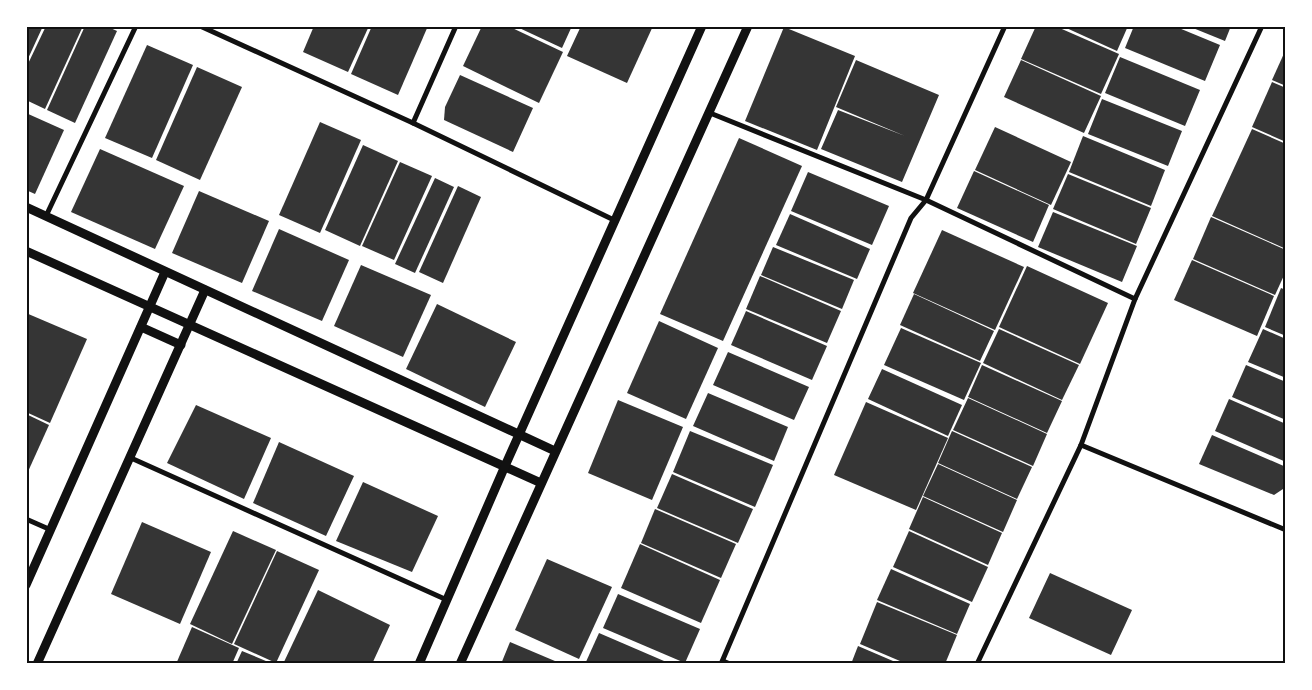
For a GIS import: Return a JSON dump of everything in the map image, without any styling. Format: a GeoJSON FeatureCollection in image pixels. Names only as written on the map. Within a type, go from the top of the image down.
{"type":"FeatureCollection","features":[{"type":"Feature","properties":{"kind":"street"},"geometry":{"type":"LineString","coordinates":[[46,216],[136,26]]}},
{"type":"Feature","properties":{"kind":"street"},"geometry":{"type":"LineString","coordinates":[[200,26],[413,123],[616,222]]}},
{"type":"Feature","properties":{"kind":"street"},"geometry":{"type":"LineString","coordinates":[[413,123],[456,26]]}},
{"type":"Feature","properties":{"kind":"street"},"geometry":{"type":"LineString","coordinates":[[419,664],[505,466],[616,222],[702,26]]}},
{"type":"Feature","properties":{"kind":"street"},"geometry":{"type":"LineString","coordinates":[[460,664],[555,451],[710,114],[748,26]]}},
{"type":"Feature","properties":{"kind":"street"},"geometry":{"type":"LineString","coordinates":[[730,664],[722,662],[910,218],[926,200],[1005,26]]}},
{"type":"Feature","properties":{"kind":"street"},"geometry":{"type":"LineString","coordinates":[[977,664],[1081,445],[1135,299],[1262,26]]}},
{"type":"Feature","properties":{"kind":"street"},"geometry":{"type":"LineString","coordinates":[[710,114],[926,200],[1135,299]]}},
{"type":"Feature","properties":{"kind":"street"},"geometry":{"type":"LineString","coordinates":[[26,207],[555,451]]}},
{"type":"Feature","properties":{"kind":"street"},"geometry":{"type":"LineString","coordinates":[[26,251],[541,483]]}},
{"type":"Feature","properties":{"kind":"street"},"geometry":{"type":"LineString","coordinates":[[26,585],[165,272]]}},
{"type":"Feature","properties":{"kind":"street"},"geometry":{"type":"LineString","coordinates":[[36,664],[131,458],[205,290]]}},
{"type":"Feature","properties":{"kind":"street"},"geometry":{"type":"LineString","coordinates":[[142,327],[181,345]]}},
{"type":"Feature","properties":{"kind":"street"},"geometry":{"type":"LineString","coordinates":[[1081,445],[1286,530]]}},
{"type":"Feature","properties":{"kind":"street"},"geometry":{"type":"LineString","coordinates":[[131,458],[447,600]]}},
{"type":"Feature","properties":{"kind":"street"},"geometry":{"type":"LineString","coordinates":[[26,519],[51,530]]}},
{"type":"Feature","properties":{"kind":"building"},"geometry":{"type":"Polygon","coordinates":[[[26,26],[43,26],[26,63],[26,26]]]}},
{"type":"Feature","properties":{"kind":"building"},"geometry":{"type":"Polygon","coordinates":[[[46,26],[83,26],[45,109],[26,100],[26,68],[46,26]]]}},
{"type":"Feature","properties":{"kind":"building"},"geometry":{"type":"Polygon","coordinates":[[[85,26],[106,26],[117,31],[75,123],[47,110],[85,26]]]}},
{"type":"Feature","properties":{"kind":"building"},"geometry":{"type":"Polygon","coordinates":[[[314,26],[369,26],[348,72],[303,52],[314,26]]]}},
{"type":"Feature","properties":{"kind":"building"},"geometry":{"type":"Polygon","coordinates":[[[372,26],[428,26],[398,95],[351,74],[372,26]]]}},
{"type":"Feature","properties":{"kind":"building"},"geometry":{"type":"Polygon","coordinates":[[[482,26],[508,26],[563,52],[539,103],[463,66],[482,26]]]}},
{"type":"Feature","properties":{"kind":"building"},"geometry":{"type":"Polygon","coordinates":[[[515,26],[572,26],[562,48],[515,26]]]}},
{"type":"Feature","properties":{"kind":"building"},"geometry":{"type":"Polygon","coordinates":[[[581,26],[653,26],[627,83],[567,56],[581,26]]]}},
{"type":"Feature","properties":{"kind":"building"},"geometry":{"type":"Polygon","coordinates":[[[1036,26],[1055,26],[1119,54],[1101,94],[1021,59],[1036,26]]]}},
{"type":"Feature","properties":{"kind":"building"},"geometry":{"type":"Polygon","coordinates":[[[1062,26],[1128,26],[1117,51],[1062,26]]]}},
{"type":"Feature","properties":{"kind":"building"},"geometry":{"type":"Polygon","coordinates":[[[1134,26],[1174,26],[1220,45],[1205,81],[1125,48],[1134,26]]]}},
{"type":"Feature","properties":{"kind":"building"},"geometry":{"type":"Polygon","coordinates":[[[1188,26],[1231,26],[1225,41],[1188,26]]]}},
{"type":"Feature","properties":{"kind":"building"},"geometry":{"type":"Polygon","coordinates":[[[784,27],[855,56],[817,150],[745,121],[784,27]]]}},
{"type":"Feature","properties":{"kind":"building"},"geometry":{"type":"Polygon","coordinates":[[[147,45],[193,65],[152,158],[105,138],[147,45]]]}},
{"type":"Feature","properties":{"kind":"building"},"geometry":{"type":"Polygon","coordinates":[[[1286,49],[1286,86],[1272,80],[1286,49]]]}},
{"type":"Feature","properties":{"kind":"building"},"geometry":{"type":"Polygon","coordinates":[[[1120,57],[1200,90],[1185,126],[1105,93],[1120,57]]]}},
{"type":"Feature","properties":{"kind":"building"},"geometry":{"type":"Polygon","coordinates":[[[856,60],[939,95],[902,182],[821,149],[838,110],[905,136],[836,107],[856,60]]]}},
{"type":"Feature","properties":{"kind":"building"},"geometry":{"type":"Polygon","coordinates":[[[1021,60],[1101,96],[1084,133],[1004,97],[1021,60]]]}},
{"type":"Feature","properties":{"kind":"building"},"geometry":{"type":"Polygon","coordinates":[[[197,67],[242,87],[200,180],[156,160],[197,67]]]}},
{"type":"Feature","properties":{"kind":"building"},"geometry":{"type":"Polygon","coordinates":[[[460,75],[533,108],[513,152],[444,120],[445,107],[460,75]]]}},
{"type":"Feature","properties":{"kind":"building"},"geometry":{"type":"Polygon","coordinates":[[[1272,82],[1286,88],[1286,142],[1252,127],[1272,82]]]}},
{"type":"Feature","properties":{"kind":"building"},"geometry":{"type":"Polygon","coordinates":[[[1102,99],[1182,131],[1168,166],[1088,134],[1102,99]]]}},
{"type":"Feature","properties":{"kind":"building"},"geometry":{"type":"Polygon","coordinates":[[[26,113],[64,130],[35,194],[26,190],[26,113]]]}},
{"type":"Feature","properties":{"kind":"building"},"geometry":{"type":"Polygon","coordinates":[[[320,122],[361,140],[320,233],[279,215],[320,122]]]}},
{"type":"Feature","properties":{"kind":"building"},"geometry":{"type":"Polygon","coordinates":[[[995,127],[1071,162],[1051,205],[975,170],[995,127]]]}},
{"type":"Feature","properties":{"kind":"building"},"geometry":{"type":"Polygon","coordinates":[[[1252,129],[1286,144],[1286,249],[1212,216],[1252,129]]]}},
{"type":"Feature","properties":{"kind":"building"},"geometry":{"type":"Polygon","coordinates":[[[1083,136],[1165,170],[1151,206],[1069,172],[1083,136]]]}},
{"type":"Feature","properties":{"kind":"building"},"geometry":{"type":"Polygon","coordinates":[[[739,138],[802,166],[723,341],[660,314],[739,138]]]}},
{"type":"Feature","properties":{"kind":"building"},"geometry":{"type":"Polygon","coordinates":[[[363,145],[398,161],[360,246],[325,230],[363,145]]]}},
{"type":"Feature","properties":{"kind":"building"},"geometry":{"type":"Polygon","coordinates":[[[100,149],[184,186],[155,249],[71,212],[100,149]]]}},
{"type":"Feature","properties":{"kind":"building"},"geometry":{"type":"Polygon","coordinates":[[[400,162],[432,176],[394,260],[362,246],[400,162]]]}},
{"type":"Feature","properties":{"kind":"building"},"geometry":{"type":"Polygon","coordinates":[[[974,171],[1049,205],[1033,242],[957,208],[974,171]]]}},
{"type":"Feature","properties":{"kind":"building"},"geometry":{"type":"Polygon","coordinates":[[[808,172],[889,206],[872,245],[791,211],[808,172]]]}},
{"type":"Feature","properties":{"kind":"building"},"geometry":{"type":"Polygon","coordinates":[[[1068,174],[1151,208],[1136,244],[1053,209],[1068,174]]]}},
{"type":"Feature","properties":{"kind":"building"},"geometry":{"type":"Polygon","coordinates":[[[435,178],[454,187],[415,273],[395,264],[435,178]]]}},
{"type":"Feature","properties":{"kind":"building"},"geometry":{"type":"Polygon","coordinates":[[[458,186],[481,197],[443,283],[419,272],[458,186]]]}},
{"type":"Feature","properties":{"kind":"building"},"geometry":{"type":"Polygon","coordinates":[[[199,191],[269,221],[242,283],[172,253],[199,191]]]}},
{"type":"Feature","properties":{"kind":"building"},"geometry":{"type":"Polygon","coordinates":[[[1053,212],[1137,246],[1122,282],[1038,247],[1053,212]]]}},
{"type":"Feature","properties":{"kind":"building"},"geometry":{"type":"Polygon","coordinates":[[[790,214],[870,249],[857,279],[776,245],[790,214]]]}},
{"type":"Feature","properties":{"kind":"building"},"geometry":{"type":"Polygon","coordinates":[[[1211,217],[1286,250],[1286,271],[1275,295],[1193,259],[1211,217]]]}},
{"type":"Feature","properties":{"kind":"building"},"geometry":{"type":"Polygon","coordinates":[[[279,229],[349,260],[322,321],[252,291],[279,229]]]}},
{"type":"Feature","properties":{"kind":"building"},"geometry":{"type":"Polygon","coordinates":[[[942,230],[1024,267],[995,330],[913,293],[942,230]]]}},
{"type":"Feature","properties":{"kind":"building"},"geometry":{"type":"Polygon","coordinates":[[[773,247],[854,280],[842,309],[761,275],[773,247]]]}},
{"type":"Feature","properties":{"kind":"building"},"geometry":{"type":"Polygon","coordinates":[[[1192,260],[1274,296],[1257,336],[1174,300],[1192,260]]]}},
{"type":"Feature","properties":{"kind":"building"},"geometry":{"type":"Polygon","coordinates":[[[361,265],[431,295],[403,357],[334,326],[361,265]]]}},
{"type":"Feature","properties":{"kind":"building"},"geometry":{"type":"Polygon","coordinates":[[[1027,266],[1108,303],[1080,364],[999,327],[1027,266]]]}},
{"type":"Feature","properties":{"kind":"building"},"geometry":{"type":"Polygon","coordinates":[[[760,276],[841,311],[827,343],[746,309],[760,276]]]}},
{"type":"Feature","properties":{"kind":"building"},"geometry":{"type":"Polygon","coordinates":[[[1281,288],[1286,290],[1286,336],[1265,327],[1281,288]]]}},
{"type":"Feature","properties":{"kind":"building"},"geometry":{"type":"Polygon","coordinates":[[[914,294],[994,331],[980,361],[900,325],[914,294]]]}},
{"type":"Feature","properties":{"kind":"building"},"geometry":{"type":"Polygon","coordinates":[[[437,304],[516,342],[485,407],[406,369],[437,304]]]}},
{"type":"Feature","properties":{"kind":"building"},"geometry":{"type":"Polygon","coordinates":[[[746,311],[827,346],[812,380],[731,345],[746,311]]]}},
{"type":"Feature","properties":{"kind":"building"},"geometry":{"type":"Polygon","coordinates":[[[26,313],[87,339],[50,423],[26,412],[26,313]]]}},
{"type":"Feature","properties":{"kind":"building"},"geometry":{"type":"Polygon","coordinates":[[[659,321],[718,348],[686,419],[627,393],[659,321]]]}},
{"type":"Feature","properties":{"kind":"building"},"geometry":{"type":"Polygon","coordinates":[[[901,328],[981,363],[964,400],[884,365],[901,328]]]}},
{"type":"Feature","properties":{"kind":"building"},"geometry":{"type":"Polygon","coordinates":[[[999,329],[1079,365],[1062,400],[983,363],[999,329]]]}},
{"type":"Feature","properties":{"kind":"building"},"geometry":{"type":"Polygon","coordinates":[[[1263,329],[1286,339],[1286,378],[1248,362],[1263,329]]]}},
{"type":"Feature","properties":{"kind":"building"},"geometry":{"type":"Polygon","coordinates":[[[728,352],[809,387],[794,420],[713,385],[728,352]]]}},
{"type":"Feature","properties":{"kind":"building"},"geometry":{"type":"Polygon","coordinates":[[[982,365],[1062,401],[1047,433],[968,397],[982,365]]]}},
{"type":"Feature","properties":{"kind":"building"},"geometry":{"type":"Polygon","coordinates":[[[1246,365],[1286,382],[1286,420],[1232,397],[1246,365]]]}},
{"type":"Feature","properties":{"kind":"building"},"geometry":{"type":"Polygon","coordinates":[[[882,369],[962,405],[948,436],[868,399],[882,369]]]}},
{"type":"Feature","properties":{"kind":"building"},"geometry":{"type":"Polygon","coordinates":[[[708,393],[788,427],[774,461],[693,426],[708,393]]]}},
{"type":"Feature","properties":{"kind":"building"},"geometry":{"type":"Polygon","coordinates":[[[968,398],[1047,434],[1033,466],[953,430],[968,398]]]}},
{"type":"Feature","properties":{"kind":"building"},"geometry":{"type":"Polygon","coordinates":[[[1229,399],[1286,424],[1286,462],[1215,431],[1229,399]]]}},
{"type":"Feature","properties":{"kind":"building"},"geometry":{"type":"Polygon","coordinates":[[[618,400],[683,427],[652,500],[588,473],[618,400]]]}},
{"type":"Feature","properties":{"kind":"building"},"geometry":{"type":"Polygon","coordinates":[[[866,402],[948,438],[916,510],[834,475],[866,402]]]}},
{"type":"Feature","properties":{"kind":"building"},"geometry":{"type":"Polygon","coordinates":[[[196,405],[271,438],[244,499],[167,463],[196,405]]]}},
{"type":"Feature","properties":{"kind":"building"},"geometry":{"type":"Polygon","coordinates":[[[26,414],[49,425],[26,476],[26,414]]]}},
{"type":"Feature","properties":{"kind":"building"},"geometry":{"type":"Polygon","coordinates":[[[690,431],[773,465],[755,507],[673,472],[690,431]]]}},
{"type":"Feature","properties":{"kind":"building"},"geometry":{"type":"Polygon","coordinates":[[[952,431],[1032,467],[1017,499],[938,463],[952,431]]]}},
{"type":"Feature","properties":{"kind":"building"},"geometry":{"type":"Polygon","coordinates":[[[1212,435],[1286,467],[1286,483],[1283,489],[1274,495],[1199,464],[1212,435]]]}},
{"type":"Feature","properties":{"kind":"building"},"geometry":{"type":"Polygon","coordinates":[[[279,442],[354,476],[326,536],[253,503],[279,442]]]}},
{"type":"Feature","properties":{"kind":"building"},"geometry":{"type":"Polygon","coordinates":[[[938,464],[1017,500],[1003,532],[923,496],[938,464]]]}},
{"type":"Feature","properties":{"kind":"building"},"geometry":{"type":"Polygon","coordinates":[[[672,474],[753,509],[738,543],[657,508],[672,474]]]}},
{"type":"Feature","properties":{"kind":"building"},"geometry":{"type":"Polygon","coordinates":[[[363,482],[438,516],[412,572],[336,541],[363,482]]]}},
{"type":"Feature","properties":{"kind":"building"},"geometry":{"type":"Polygon","coordinates":[[[923,497],[1002,533],[988,565],[909,529],[923,497]]]}},
{"type":"Feature","properties":{"kind":"building"},"geometry":{"type":"Polygon","coordinates":[[[655,509],[736,544],[721,578],[641,543],[655,509]]]}},
{"type":"Feature","properties":{"kind":"building"},"geometry":{"type":"Polygon","coordinates":[[[142,522],[211,552],[180,624],[111,594],[142,522]]]}},
{"type":"Feature","properties":{"kind":"building"},"geometry":{"type":"Polygon","coordinates":[[[233,531],[276,550],[232,644],[190,624],[233,531]]]}},
{"type":"Feature","properties":{"kind":"building"},"geometry":{"type":"Polygon","coordinates":[[[909,531],[988,567],[972,602],[893,567],[909,531]]]}},
{"type":"Feature","properties":{"kind":"building"},"geometry":{"type":"Polygon","coordinates":[[[640,544],[720,580],[701,623],[621,588],[640,544]]]}},
{"type":"Feature","properties":{"kind":"building"},"geometry":{"type":"Polygon","coordinates":[[[277,551],[319,570],[276,663],[234,644],[277,551]]]}},
{"type":"Feature","properties":{"kind":"building"},"geometry":{"type":"Polygon","coordinates":[[[547,559],[612,587],[579,659],[515,630],[547,559]]]}},
{"type":"Feature","properties":{"kind":"building"},"geometry":{"type":"Polygon","coordinates":[[[891,569],[970,604],[957,634],[877,600],[891,569]]]}},
{"type":"Feature","properties":{"kind":"building"},"geometry":{"type":"Polygon","coordinates":[[[1050,573],[1132,610],[1111,655],[1029,618],[1050,573]]]}},
{"type":"Feature","properties":{"kind":"building"},"geometry":{"type":"Polygon","coordinates":[[[318,590],[390,625],[372,664],[283,664],[318,590]]]}},
{"type":"Feature","properties":{"kind":"building"},"geometry":{"type":"Polygon","coordinates":[[[618,594],[700,629],[685,663],[603,628],[618,594]]]}},
{"type":"Feature","properties":{"kind":"building"},"geometry":{"type":"Polygon","coordinates":[[[877,602],[957,635],[945,664],[907,664],[860,644],[877,602]]]}},
{"type":"Feature","properties":{"kind":"building"},"geometry":{"type":"Polygon","coordinates":[[[192,627],[239,648],[232,664],[176,664],[192,627]]]}},
{"type":"Feature","properties":{"kind":"building"},"geometry":{"type":"Polygon","coordinates":[[[599,633],[671,664],[585,664],[599,633]]]}},
{"type":"Feature","properties":{"kind":"building"},"geometry":{"type":"Polygon","coordinates":[[[510,642],[562,664],[501,664],[510,642]]]}},
{"type":"Feature","properties":{"kind":"building"},"geometry":{"type":"Polygon","coordinates":[[[858,646],[900,664],[851,664],[858,646]]]}},
{"type":"Feature","properties":{"kind":"building"},"geometry":{"type":"Polygon","coordinates":[[[242,651],[273,664],[236,664],[242,651]]]}}]}
